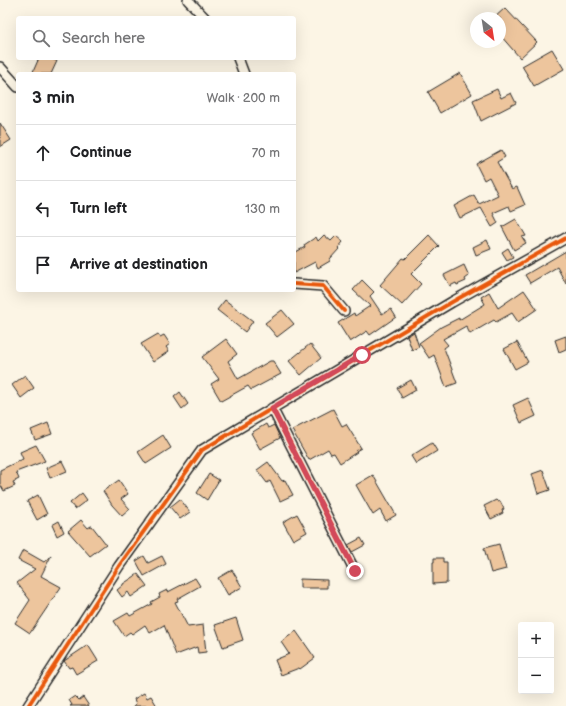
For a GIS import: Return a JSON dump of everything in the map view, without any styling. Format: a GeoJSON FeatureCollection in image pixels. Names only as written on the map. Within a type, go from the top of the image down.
{"type":"FeatureCollection","features":[{"type":"Feature","properties":{"kind":"street"},"geometry":{"type":"LineString","coordinates":[[188,0],[203,16]]}},
{"type":"Feature","properties":{"kind":"street"},"geometry":{"type":"LineString","coordinates":[[239,60],[243,72]]}},
{"type":"Feature","properties":{"kind":"street"},"geometry":{"type":"LineString","coordinates":[[0,67],[16,85]]}},
{"type":"Feature","properties":{"kind":"street"},"geometry":{"type":"LineString","coordinates":[[28,706],[119,566],[202,450],[452,302],[566,238]]}},
{"type":"Feature","properties":{"kind":"street"},"geometry":{"type":"LineString","coordinates":[[296,284],[323,286],[344,311]]}},
{"type":"Feature","properties":{"kind":"street"},"geometry":{"type":"LineString","coordinates":[[272,408],[355,571]]}},
{"type":"Feature","properties":{"kind":"building"},"geometry":{"type":"Polygon","coordinates":[[[505,8],[537,42],[520,58],[506,42],[506,12],[501,12],[505,8]]]}},
{"type":"Feature","properties":{"kind":"building"},"geometry":{"type":"Polygon","coordinates":[[[552,49],[564,69],[534,86],[522,66],[552,49]]]}},
{"type":"Feature","properties":{"kind":"building"},"geometry":{"type":"Polygon","coordinates":[[[38,60],[57,61],[52,72],[33,72],[38,60]]]}},
{"type":"Feature","properties":{"kind":"building"},"geometry":{"type":"Polygon","coordinates":[[[460,73],[472,94],[440,113],[428,92],[460,73]]]}},
{"type":"Feature","properties":{"kind":"building"},"geometry":{"type":"Polygon","coordinates":[[[497,89],[501,98],[511,93],[516,103],[481,121],[473,100],[497,89]]]}},
{"type":"Feature","properties":{"kind":"building"},"geometry":{"type":"Polygon","coordinates":[[[0,123],[11,140],[0,147],[0,123]]]}},
{"type":"Feature","properties":{"kind":"building"},"geometry":{"type":"Polygon","coordinates":[[[501,150],[505,157],[497,162],[512,189],[517,187],[525,205],[511,211],[509,206],[493,213],[498,223],[492,227],[481,208],[460,218],[454,206],[474,195],[479,204],[498,195],[489,177],[484,180],[476,164],[501,150]]]}},
{"type":"Feature","properties":{"kind":"building"},"geometry":{"type":"Polygon","coordinates":[[[516,219],[526,236],[522,237],[526,243],[514,250],[502,227],[516,219]]]}},
{"type":"Feature","properties":{"kind":"building"},"geometry":{"type":"Polygon","coordinates":[[[324,235],[331,241],[336,236],[343,242],[330,261],[318,268],[315,262],[296,272],[296,252],[305,247],[304,245],[316,237],[318,241],[324,235]]]}},
{"type":"Feature","properties":{"kind":"building"},"geometry":{"type":"Polygon","coordinates":[[[429,235],[439,246],[411,274],[421,284],[402,305],[380,285],[403,258],[405,259],[429,235]]]}},
{"type":"Feature","properties":{"kind":"building"},"geometry":{"type":"Polygon","coordinates":[[[487,240],[491,249],[476,255],[473,247],[487,240]]]}},
{"type":"Feature","properties":{"kind":"building"},"geometry":{"type":"Polygon","coordinates":[[[508,248],[513,257],[507,260],[502,252],[508,248]]]}},
{"type":"Feature","properties":{"kind":"building"},"geometry":{"type":"Polygon","coordinates":[[[566,251],[566,284],[557,267],[530,283],[525,275],[566,251]]]}},
{"type":"Feature","properties":{"kind":"building"},"geometry":{"type":"Polygon","coordinates":[[[464,265],[469,276],[465,279],[466,281],[450,286],[444,275],[464,265]]]}},
{"type":"Feature","properties":{"kind":"building"},"geometry":{"type":"Polygon","coordinates":[[[362,280],[374,292],[370,296],[382,314],[391,309],[396,317],[370,335],[367,331],[350,342],[338,323],[354,313],[355,316],[370,306],[353,290],[362,280]]]}},
{"type":"Feature","properties":{"kind":"building"},"geometry":{"type":"Polygon","coordinates":[[[524,290],[537,309],[518,322],[512,313],[496,322],[494,320],[470,334],[466,326],[443,339],[448,345],[444,348],[457,383],[446,387],[434,355],[429,358],[419,343],[441,327],[459,318],[459,320],[485,304],[481,297],[489,292],[498,308],[524,290]]]}},
{"type":"Feature","properties":{"kind":"building"},"geometry":{"type":"Polygon","coordinates":[[[225,300],[253,321],[245,332],[217,310],[225,300]]]}},
{"type":"Feature","properties":{"kind":"building"},"geometry":{"type":"Polygon","coordinates":[[[282,310],[294,324],[277,337],[265,323],[282,310]]]}},
{"type":"Feature","properties":{"kind":"building"},"geometry":{"type":"Polygon","coordinates":[[[414,332],[419,347],[412,350],[407,336],[414,332]]]}},
{"type":"Feature","properties":{"kind":"building"},"geometry":{"type":"Polygon","coordinates":[[[158,334],[160,337],[164,335],[170,344],[166,347],[169,351],[153,362],[141,344],[158,334]]]}},
{"type":"Feature","properties":{"kind":"building"},"geometry":{"type":"Polygon","coordinates":[[[566,336],[566,349],[559,352],[555,340],[566,336]]]}},
{"type":"Feature","properties":{"kind":"building"},"geometry":{"type":"Polygon","coordinates":[[[226,339],[237,354],[228,361],[238,379],[270,361],[273,361],[281,374],[251,390],[248,386],[221,401],[211,384],[219,379],[202,357],[226,339]]]}},
{"type":"Feature","properties":{"kind":"building"},"geometry":{"type":"Polygon","coordinates":[[[517,342],[528,362],[515,369],[504,349],[517,342]]]}},
{"type":"Feature","properties":{"kind":"building"},"geometry":{"type":"Polygon","coordinates":[[[310,344],[321,358],[301,375],[289,361],[310,344]]]}},
{"type":"Feature","properties":{"kind":"building"},"geometry":{"type":"Polygon","coordinates":[[[25,375],[34,388],[21,398],[12,385],[25,375]]]}},
{"type":"Feature","properties":{"kind":"building"},"geometry":{"type":"Polygon","coordinates":[[[411,380],[416,390],[402,398],[397,388],[411,380]]]}},
{"type":"Feature","properties":{"kind":"building"},"geometry":{"type":"Polygon","coordinates":[[[180,392],[188,404],[182,409],[174,397],[180,392]]]}},
{"type":"Feature","properties":{"kind":"building"},"geometry":{"type":"Polygon","coordinates":[[[528,398],[536,416],[521,423],[513,405],[528,398]]]}},
{"type":"Feature","properties":{"kind":"building"},"geometry":{"type":"Polygon","coordinates":[[[333,409],[342,426],[346,424],[361,448],[340,463],[334,453],[331,454],[328,449],[309,460],[292,430],[333,409]]]}},
{"type":"Feature","properties":{"kind":"building"},"geometry":{"type":"Polygon","coordinates":[[[48,423],[52,434],[35,440],[31,430],[48,423]]]}},
{"type":"Feature","properties":{"kind":"building"},"geometry":{"type":"Polygon","coordinates":[[[266,424],[268,428],[274,425],[280,438],[260,449],[251,433],[266,424]]]}},
{"type":"Feature","properties":{"kind":"building"},"geometry":{"type":"Polygon","coordinates":[[[163,435],[171,448],[146,464],[138,452],[163,435]]]}},
{"type":"Feature","properties":{"kind":"building"},"geometry":{"type":"Polygon","coordinates":[[[432,443],[437,451],[416,464],[411,456],[432,443]]]}},
{"type":"Feature","properties":{"kind":"building"},"geometry":{"type":"Polygon","coordinates":[[[36,445],[45,461],[16,472],[19,479],[13,482],[15,486],[4,491],[0,484],[0,470],[23,459],[20,452],[36,445]]]}},
{"type":"Feature","properties":{"kind":"building"},"geometry":{"type":"Polygon","coordinates":[[[62,461],[67,471],[50,478],[46,468],[62,461]]]}},
{"type":"Feature","properties":{"kind":"building"},"geometry":{"type":"Polygon","coordinates":[[[268,462],[282,481],[285,480],[293,495],[280,501],[270,481],[267,483],[257,470],[268,462]]]}},
{"type":"Feature","properties":{"kind":"building"},"geometry":{"type":"Polygon","coordinates":[[[543,470],[550,490],[538,494],[532,474],[543,470]]]}},
{"type":"Feature","properties":{"kind":"building"},"geometry":{"type":"Polygon","coordinates":[[[209,474],[219,480],[207,500],[197,493],[209,474]]]}},
{"type":"Feature","properties":{"kind":"building"},"geometry":{"type":"Polygon","coordinates":[[[373,475],[396,515],[386,521],[380,510],[373,515],[356,485],[373,475]]]}},
{"type":"Feature","properties":{"kind":"building"},"geometry":{"type":"Polygon","coordinates":[[[119,480],[128,494],[121,499],[130,509],[122,516],[112,505],[103,491],[119,480]]]}},
{"type":"Feature","properties":{"kind":"building"},"geometry":{"type":"Polygon","coordinates":[[[82,493],[87,500],[75,509],[70,503],[82,493]]]}},
{"type":"Feature","properties":{"kind":"building"},"geometry":{"type":"Polygon","coordinates":[[[38,495],[47,514],[37,520],[27,501],[38,495]]]}},
{"type":"Feature","properties":{"kind":"building"},"geometry":{"type":"Polygon","coordinates":[[[180,499],[190,512],[180,519],[170,507],[180,499]]]}},
{"type":"Feature","properties":{"kind":"building"},"geometry":{"type":"Polygon","coordinates":[[[496,500],[498,502],[500,501],[504,509],[502,510],[503,513],[491,519],[484,506],[496,500]]]}},
{"type":"Feature","properties":{"kind":"building"},"geometry":{"type":"Polygon","coordinates":[[[297,514],[307,532],[293,540],[283,522],[297,514]]]}},
{"type":"Feature","properties":{"kind":"building"},"geometry":{"type":"Polygon","coordinates":[[[81,520],[88,528],[92,526],[106,544],[90,556],[68,531],[81,520]]]}},
{"type":"Feature","properties":{"kind":"building"},"geometry":{"type":"Polygon","coordinates":[[[59,521],[64,532],[57,536],[52,525],[59,521]]]}},
{"type":"Feature","properties":{"kind":"building"},"geometry":{"type":"Polygon","coordinates":[[[361,538],[365,545],[352,552],[348,545],[361,538]]]}},
{"type":"Feature","properties":{"kind":"building"},"geometry":{"type":"Polygon","coordinates":[[[499,544],[506,569],[491,573],[484,548],[499,544]]]}},
{"type":"Feature","properties":{"kind":"building"},"geometry":{"type":"Polygon","coordinates":[[[23,550],[44,562],[51,556],[41,576],[61,587],[30,633],[15,623],[30,600],[17,583],[35,569],[18,560],[23,550]]]}},
{"type":"Feature","properties":{"kind":"building"},"geometry":{"type":"Polygon","coordinates":[[[144,556],[148,563],[162,556],[166,564],[144,576],[136,561],[144,556]]]}},
{"type":"Feature","properties":{"kind":"building"},"geometry":{"type":"Polygon","coordinates":[[[434,558],[443,558],[443,562],[447,562],[447,583],[433,584],[434,558]]]}},
{"type":"Feature","properties":{"kind":"building"},"geometry":{"type":"Polygon","coordinates":[[[232,570],[242,587],[228,595],[218,578],[232,570]]]}},
{"type":"Feature","properties":{"kind":"building"},"geometry":{"type":"Polygon","coordinates":[[[138,574],[147,586],[131,597],[128,592],[122,597],[117,590],[138,574]]]}},
{"type":"Feature","properties":{"kind":"building"},"geometry":{"type":"Polygon","coordinates":[[[195,578],[200,586],[177,599],[178,601],[175,602],[188,627],[203,625],[206,652],[198,653],[197,647],[176,655],[164,625],[150,633],[145,625],[132,634],[130,632],[124,636],[114,621],[128,613],[130,616],[152,604],[151,602],[160,597],[159,594],[167,590],[168,592],[195,578]]]}},
{"type":"Feature","properties":{"kind":"building"},"geometry":{"type":"Polygon","coordinates":[[[300,579],[327,580],[327,588],[300,588],[300,579]]]}},
{"type":"Feature","properties":{"kind":"building"},"geometry":{"type":"Polygon","coordinates":[[[236,618],[243,640],[223,647],[215,625],[236,618]]]}},
{"type":"Feature","properties":{"kind":"building"},"geometry":{"type":"Polygon","coordinates":[[[296,631],[315,658],[300,669],[299,668],[281,675],[275,660],[289,654],[281,642],[296,631]]]}},
{"type":"Feature","properties":{"kind":"building"},"geometry":{"type":"Polygon","coordinates":[[[88,645],[98,661],[76,674],[72,667],[69,668],[64,661],[88,645]]]}},
{"type":"Feature","properties":{"kind":"building"},"geometry":{"type":"Polygon","coordinates":[[[144,693],[147,698],[151,696],[157,706],[133,706],[136,704],[134,699],[144,693]]]}},
{"type":"Feature","properties":{"kind":"building"},"geometry":{"type":"Polygon","coordinates":[[[75,696],[79,700],[83,697],[89,706],[70,706],[72,705],[69,700],[75,696]]]}},
{"type":"Feature","properties":{"kind":"cycle path"},"geometry":{"type":"LineString","coordinates":[[28,706],[119,566],[202,450],[452,302],[566,238]]}},
{"type":"Feature","properties":{"kind":"cycle path"},"geometry":{"type":"LineString","coordinates":[[296,284],[323,286],[344,311]]}},
{"type":"Feature","properties":{"kind":"cycle path"},"geometry":{"type":"LineString","coordinates":[[272,408],[355,571]]}},
{"type":"Feature","properties":{"kind":"route"},"geometry":{"type":"LineString","coordinates":[[355,571],[272,408],[362,355]]}}]}
